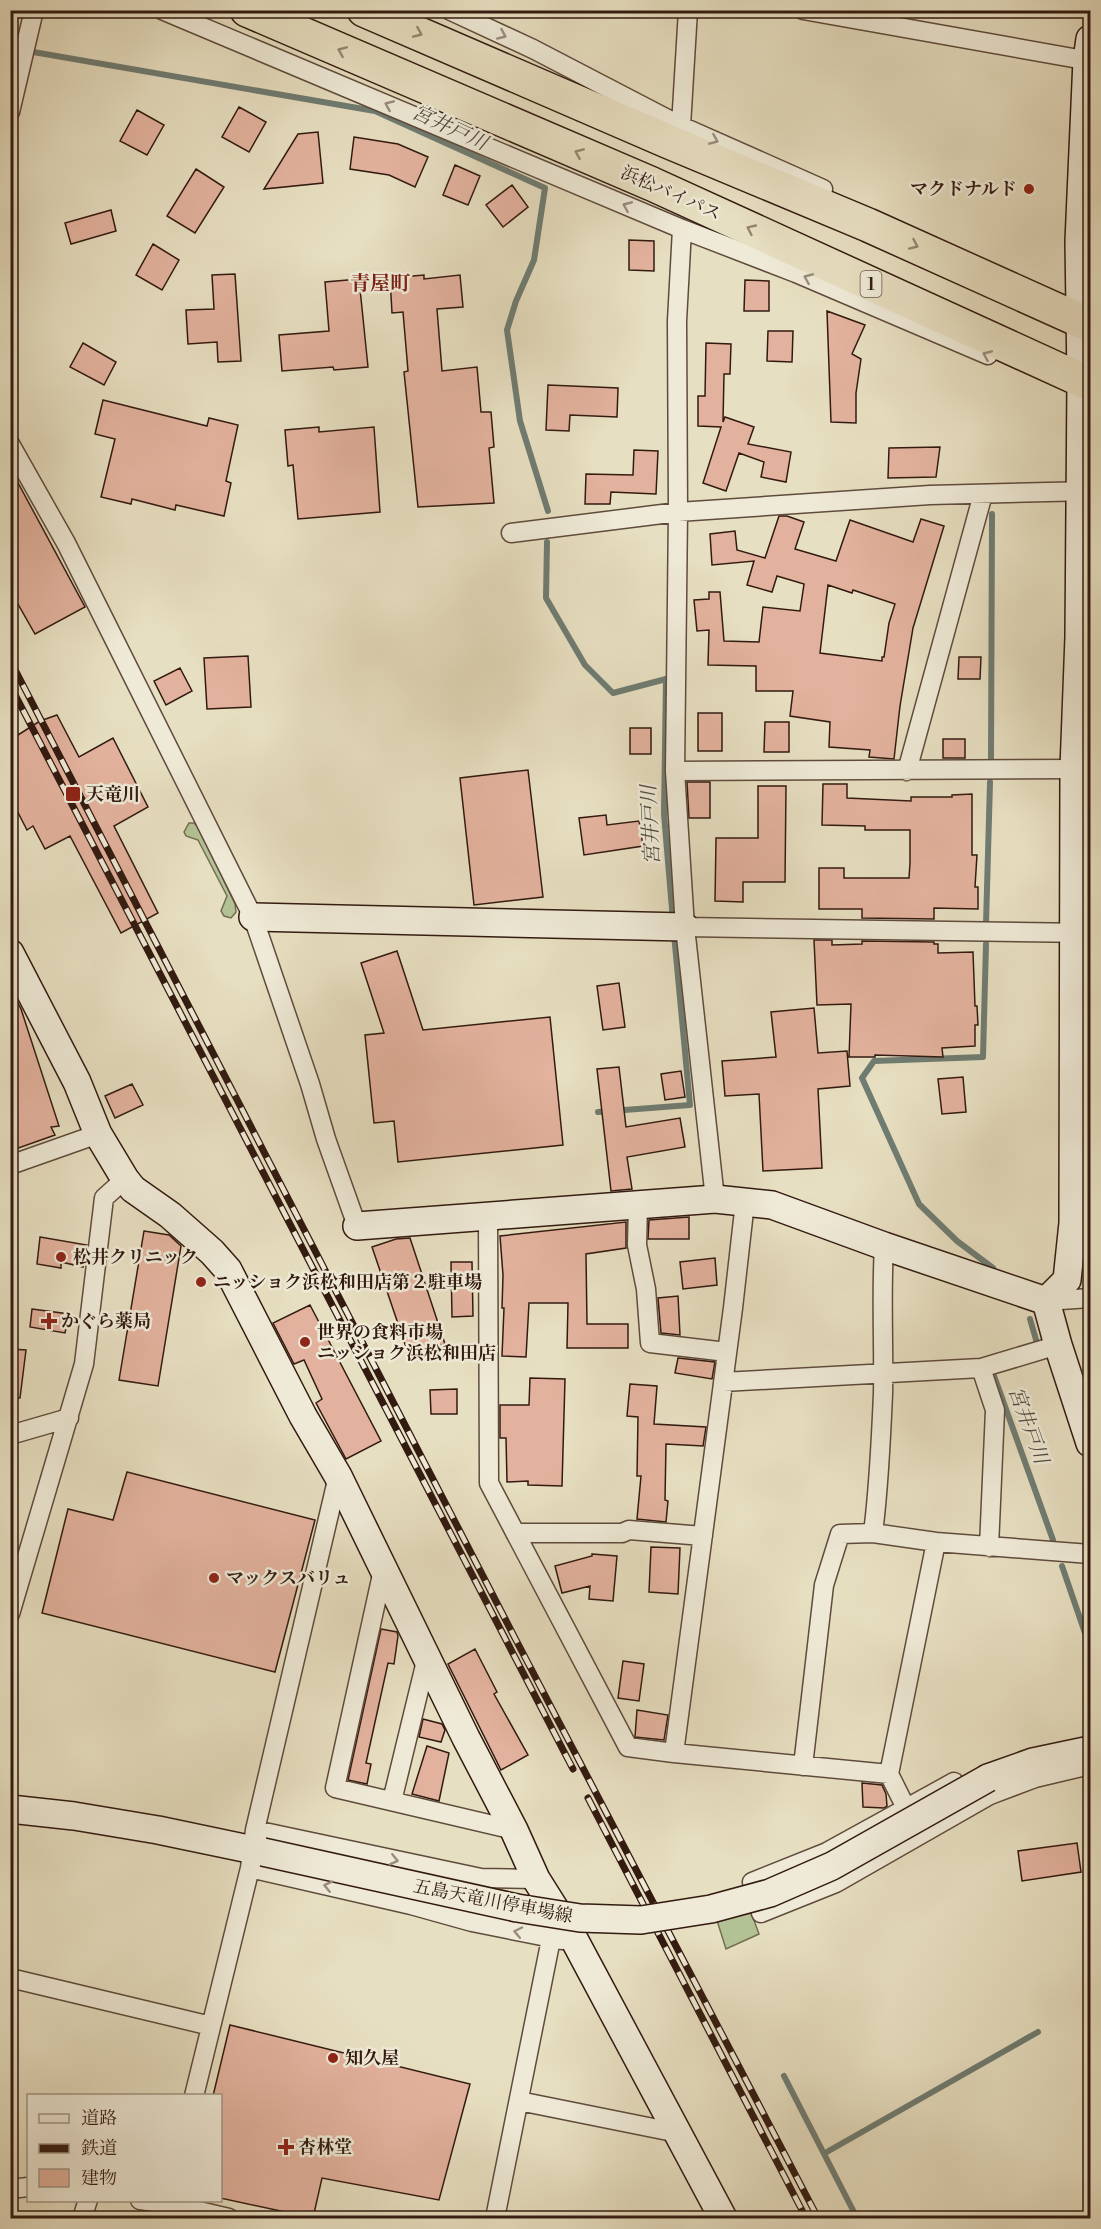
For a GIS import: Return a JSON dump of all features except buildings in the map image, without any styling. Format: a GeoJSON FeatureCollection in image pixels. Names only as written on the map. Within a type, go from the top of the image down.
{"type":"FeatureCollection","features":[{"type":"Feature","properties":{"kind":"highway","name":"浜松バイパス"},"geometry":{"type":"LineString","coordinates":[[247,10],[652,184],[1084,386]]}},
{"type":"Feature","properties":{"kind":"highway"},"geometry":{"type":"LineString","coordinates":[[364,10],[868,225],[1085,322]]}},
{"type":"Feature","properties":{"kind":"street"},"geometry":{"type":"LineString","coordinates":[[10,112],[34,10]]}},
{"type":"Feature","properties":{"kind":"street"},"geometry":{"type":"LineString","coordinates":[[162,10],[682,229],[1084,386]]}},
{"type":"Feature","properties":{"kind":"street"},"geometry":{"type":"LineString","coordinates":[[449,10],[533,48],[681,126],[841,198],[868,225]]}},
{"type":"Feature","properties":{"kind":"street"},"geometry":{"type":"LineString","coordinates":[[681,126],[688,10]]}},
{"type":"Feature","properties":{"kind":"street"},"geometry":{"type":"LineString","coordinates":[[804,10],[1089,53],[1079,241],[1085,322],[1085,491],[1083,734],[1074,769],[1081,933],[1073,1223],[1066,1280],[1046,1301],[1046,1348],[1090,1443]]}},
{"type":"Feature","properties":{"kind":"street"},"geometry":{"type":"LineString","coordinates":[[682,229],[677,321],[678,512],[675,771],[679,927],[715,1199]]}},
{"type":"Feature","properties":{"kind":"street"},"geometry":{"type":"LineString","coordinates":[[10,444],[66,543],[253,917],[357,1226],[715,1199],[772,1204],[884,1246],[1046,1301],[1090,1298]]}},
{"type":"Feature","properties":{"kind":"street"},"geometry":{"type":"LineString","coordinates":[[511,533],[678,512],[930,495],[1085,491]]}},
{"type":"Feature","properties":{"kind":"street"},"geometry":{"type":"LineString","coordinates":[[907,771],[983,494]]}},
{"type":"Feature","properties":{"kind":"street"},"geometry":{"type":"LineString","coordinates":[[675,771],[1074,769]]}},
{"type":"Feature","properties":{"kind":"street"},"geometry":{"type":"LineString","coordinates":[[253,917],[1081,933]]}},
{"type":"Feature","properties":{"kind":"street"},"geometry":{"type":"LineString","coordinates":[[13,965],[76,1082],[98,1134],[125,1179],[133,1189],[170,1215],[212,1252],[228,1270],[303,1416],[338,1476],[466,1738],[514,1830],[563,1940],[678,2133],[723,2218]]}},
{"type":"Feature","properties":{"kind":"street"},"geometry":{"type":"LineString","coordinates":[[10,1165],[98,1134]]}},
{"type":"Feature","properties":{"kind":"street"},"geometry":{"type":"LineString","coordinates":[[10,1614],[84,1365],[104,1198],[125,1179]]}},
{"type":"Feature","properties":{"kind":"street"},"geometry":{"type":"LineString","coordinates":[[674,1754],[745,1202]]}},
{"type":"Feature","properties":{"kind":"street"},"geometry":{"type":"LineString","coordinates":[[638,1204],[637,1245],[646,1289],[650,1344],[727,1352]]}},
{"type":"Feature","properties":{"kind":"street"},"geometry":{"type":"LineString","coordinates":[[488,1215],[489,1484],[628,1747],[674,1754],[889,1774]]}},
{"type":"Feature","properties":{"kind":"street"},"geometry":{"type":"LineString","coordinates":[[873,1533],[883,1372],[884,1246]]}},
{"type":"Feature","properties":{"kind":"street"},"geometry":{"type":"LineString","coordinates":[[723,1382],[981,1368],[1046,1348]]}},
{"type":"Feature","properties":{"kind":"street"},"geometry":{"type":"LineString","coordinates":[[981,1368],[995,1410],[989,1547]]}},
{"type":"Feature","properties":{"kind":"street"},"geometry":{"type":"LineString","coordinates":[[10,1435],[69,1418]]}},
{"type":"Feature","properties":{"kind":"street"},"geometry":{"type":"LineString","coordinates":[[194,2094],[255,1850],[338,1476]]}},
{"type":"Feature","properties":{"kind":"street"},"geometry":{"type":"LineString","coordinates":[[515,1533],[622,1533],[629,1530],[703,1536]]}},
{"type":"Feature","properties":{"kind":"street"},"geometry":{"type":"LineString","coordinates":[[803,1766],[825,1585],[840,1534],[873,1533],[936,1542],[1090,1554]]}},
{"type":"Feature","properties":{"kind":"street"},"geometry":{"type":"LineString","coordinates":[[906,1808],[889,1774],[936,1542]]}},
{"type":"Feature","properties":{"kind":"street"},"geometry":{"type":"LineString","coordinates":[[384,1570],[335,1788],[514,1830]]}},
{"type":"Feature","properties":{"kind":"street"},"geometry":{"type":"LineString","coordinates":[[392,1801],[427,1656]]}},
{"type":"Feature","properties":{"kind":"street"},"geometry":{"type":"LineString","coordinates":[[1090,1744],[1083,1739],[1026,1750],[982,1767],[827,1852],[752,1882],[761,1913],[836,1883],[990,1795],[1035,1778],[1090,1765]]}},
{"type":"Feature","properties":{"kind":"street","name":"五島天竜川停車場線"},"geometry":{"type":"LineString","coordinates":[[10,1809],[74,1816],[158,1830],[517,1908],[580,1918],[641,1920],[711,1910],[770,1893],[832,1866],[988,1779],[1033,1762],[1090,1750]]}},
{"type":"Feature","properties":{"kind":"street"},"geometry":{"type":"LineString","coordinates":[[255,1850],[481,1878],[536,1879]]}},
{"type":"Feature","properties":{"kind":"street"},"geometry":{"type":"LineString","coordinates":[[255,1850],[411,1905],[472,1922],[563,1940]]}},
{"type":"Feature","properties":{"kind":"street"},"geometry":{"type":"LineString","coordinates":[[495,2218],[519,2101],[563,1940]]}},
{"type":"Feature","properties":{"kind":"street"},"geometry":{"type":"LineString","coordinates":[[10,1978],[211,2026]]}},
{"type":"Feature","properties":{"kind":"street"},"geometry":{"type":"LineString","coordinates":[[519,2101],[678,2133]]}},
{"type":"Feature","properties":{"kind":"street"},"geometry":{"type":"LineString","coordinates":[[10,2189],[27,2187]]}},
{"type":"Feature","properties":{"kind":"street"},"geometry":{"type":"LineString","coordinates":[[82,2218],[87,2202]]}},
{"type":"Feature","properties":{"kind":"street"},"geometry":{"type":"LineString","coordinates":[[147,2202],[168,2208],[229,2218]]}},
{"type":"Feature","properties":{"kind":"green space"},"geometry":{"type":"Polygon","coordinates":[[[189,823],[194,823],[199,828],[235,904],[236,912],[231,918],[224,916],[221,911],[227,896],[198,840],[186,836],[184,832],[189,823]]]}},
{"type":"Feature","properties":{"kind":"green space"},"geometry":{"type":"Polygon","coordinates":[[[747,1901],[759,1934],[726,1949],[714,1911],[747,1901]]]}},
{"type":"Feature","properties":{"kind":"waterway","name":"宮井戸川"},"geometry":{"type":"LineString","coordinates":[[10,48],[375,111],[545,188],[534,260],[516,301],[507,330],[520,421],[548,511]]}},
{"type":"Feature","properties":{"kind":"waterway","name":"宮井戸川"},"geometry":{"type":"LineString","coordinates":[[991,760],[992,514]]}},
{"type":"Feature","properties":{"kind":"waterway","name":"宮井戸川"},"geometry":{"type":"LineString","coordinates":[[547,542],[546,598],[585,665],[613,693],[666,679],[664,814],[673,921]]}},
{"type":"Feature","properties":{"kind":"waterway","name":"宮井戸川"},"geometry":{"type":"LineString","coordinates":[[986,924],[990,782]]}},
{"type":"Feature","properties":{"kind":"waterway","name":"宮井戸川"},"geometry":{"type":"LineString","coordinates":[[598,1112],[690,1105],[674,934]]}},
{"type":"Feature","properties":{"kind":"waterway","name":"宮井戸川"},"geometry":{"type":"LineString","coordinates":[[986,944],[983,1057],[874,1061],[862,1078],[919,1204],[957,1241],[993,1268]]}},
{"type":"Feature","properties":{"kind":"waterway","name":"宮井戸川"},"geometry":{"type":"LineString","coordinates":[[1030,1319],[1039,1350]]}},
{"type":"Feature","properties":{"kind":"waterway","name":"宮井戸川"},"geometry":{"type":"LineString","coordinates":[[993,1373],[1053,1540]]}},
{"type":"Feature","properties":{"kind":"waterway","name":"宮井戸川"},"geometry":{"type":"LineString","coordinates":[[1062,1566],[1085,1633]]}},
{"type":"Feature","properties":{"kind":"waterway"},"geometry":{"type":"LineString","coordinates":[[825,2153],[1038,2032]]}},
{"type":"Feature","properties":{"kind":"waterway"},"geometry":{"type":"LineString","coordinates":[[784,2076],[857,2218]]}},
{"type":"Feature","properties":{"kind":"railway"},"geometry":{"type":"LineString","coordinates":[[10,660],[516,1640],[818,2218]]}},
{"type":"Feature","properties":{"kind":"railway"},"geometry":{"type":"LineString","coordinates":[[10,685],[573,1769]]}},
{"type":"Feature","properties":{"kind":"railway"},"geometry":{"type":"LineString","coordinates":[[588,1798],[806,2218]]}},
{"type":"Feature","properties":{"kind":"place","name":"マクドナルド"},"geometry":{"type":"Point","coordinates":[1029,189]}},
{"type":"Feature","properties":{"kind":"place","name":"天竜川"},"geometry":{"type":"Point","coordinates":[73,794]}},
{"type":"Feature","properties":{"kind":"place","name":"松井クリニック"},"geometry":{"type":"Point","coordinates":[61,1257]}},
{"type":"Feature","properties":{"kind":"place","name":"ニッショク浜松和田店第２駐車場"},"geometry":{"type":"Point","coordinates":[201,1282]}},
{"type":"Feature","properties":{"kind":"place","name":"かぐら薬局"},"geometry":{"type":"Point","coordinates":[49,1321]}},
{"type":"Feature","properties":{"kind":"place","name":"世界の食料市場 ニッショク浜松和田店"},"geometry":{"type":"Point","coordinates":[305,1342]}},
{"type":"Feature","properties":{"kind":"place","name":"マックスバリュ"},"geometry":{"type":"Point","coordinates":[214,1578]}},
{"type":"Feature","properties":{"kind":"place","name":"知久屋"},"geometry":{"type":"Point","coordinates":[333,2058]}},
{"type":"Feature","properties":{"kind":"place","name":"杏林堂"},"geometry":{"type":"Point","coordinates":[286,2147]}},
{"type":"Feature","properties":{"kind":"district","name":"青屋町"},"geometry":{"type":"Point","coordinates":[380,283]}}]}
